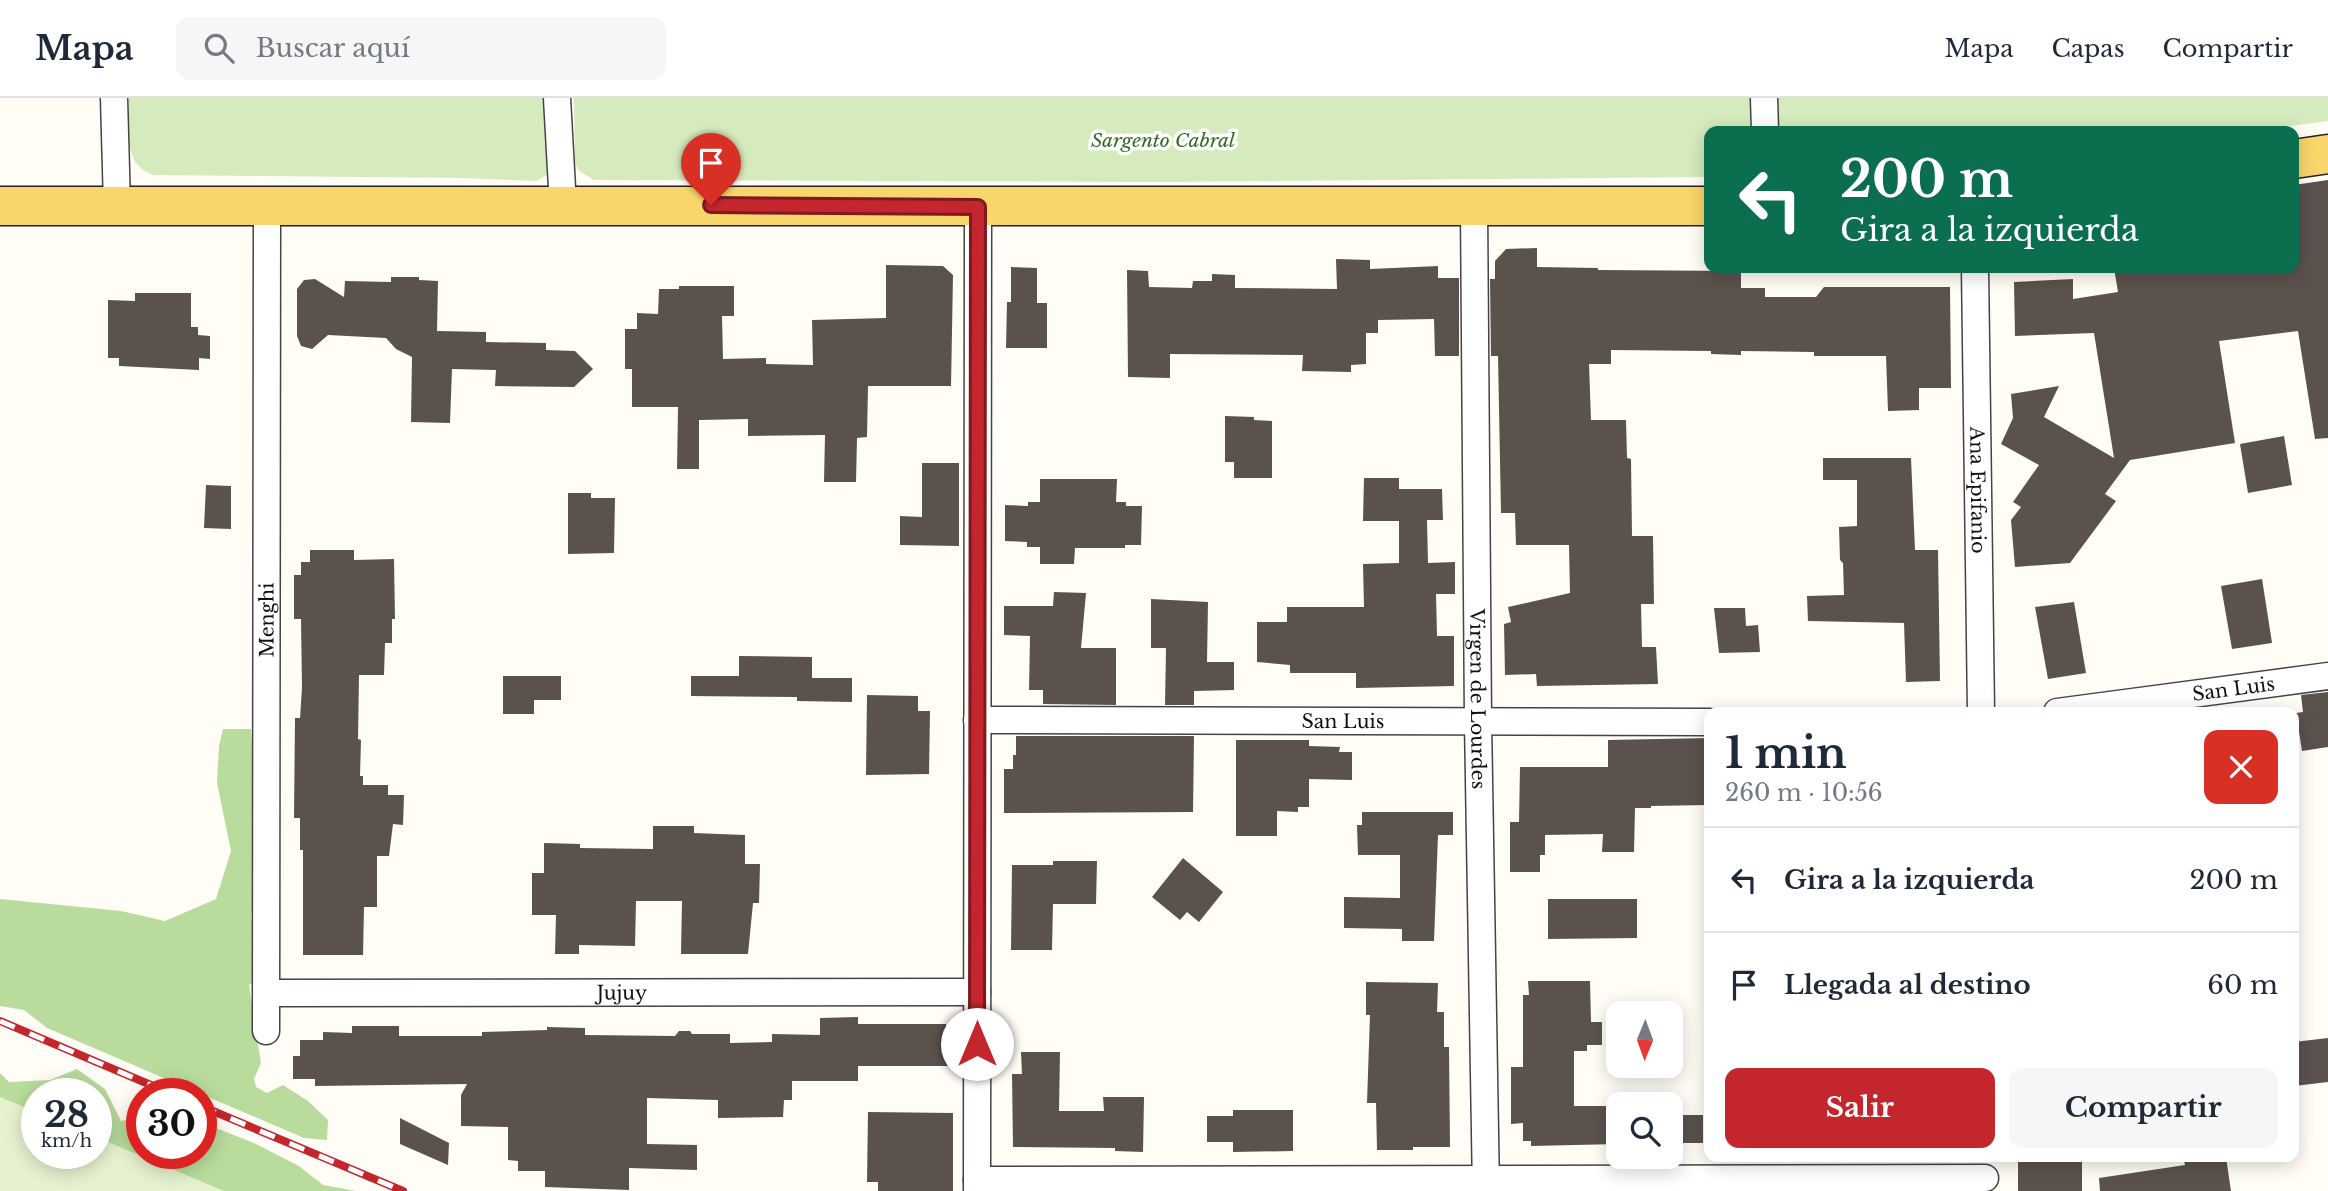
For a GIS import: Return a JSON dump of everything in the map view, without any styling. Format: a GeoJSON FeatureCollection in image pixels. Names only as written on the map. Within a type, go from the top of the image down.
{"type":"FeatureCollection","features":[{"type":"Feature","properties":{"kind":"main road"},"geometry":{"type":"LineString","coordinates":[[2299,158],[2328,153]]}},
{"type":"Feature","properties":{"kind":"main road"},"geometry":{"type":"LineString","coordinates":[[0,206],[1704,206]]}},
{"type":"Feature","properties":{"kind":"street"},"geometry":{"type":"LineString","coordinates":[[114,98],[117,206]]}},
{"type":"Feature","properties":{"kind":"street"},"geometry":{"type":"LineString","coordinates":[[557,98],[563,206]]}},
{"type":"Feature","properties":{"kind":"street"},"geometry":{"type":"LineString","coordinates":[[1764,98],[1765,126]]}},
{"type":"Feature","properties":{"kind":"street","name":"Menghi"},"geometry":{"type":"LineString","coordinates":[[266,1031],[267,207]]}},
{"type":"Feature","properties":{"kind":"street"},"geometry":{"type":"LineString","coordinates":[[978,207],[977,1186],[1486,1184],[1985,1175]]}},
{"type":"Feature","properties":{"kind":"street","name":"Virgen de Lourdes"},"geometry":{"type":"LineString","coordinates":[[1474,207],[1478,721],[1486,1184]]}},
{"type":"Feature","properties":{"kind":"street","name":"Ana Epifanio"},"geometry":{"type":"LineString","coordinates":[[1975,273],[1981,707]]}},
{"type":"Feature","properties":{"kind":"street","name":"San Luis"},"geometry":{"type":"LineString","coordinates":[[2095,707],[2328,676]]}},
{"type":"Feature","properties":{"kind":"street","name":"San Luis"},"geometry":{"type":"LineString","coordinates":[[977,720],[1704,722]]}},
{"type":"Feature","properties":{"kind":"street","name":"Jujuy"},"geometry":{"type":"LineString","coordinates":[[267,993],[977,992]]}},
{"type":"Feature","properties":{"kind":"green space"},"geometry":{"type":"Polygon","coordinates":[[[129,98],[549,98],[549,170],[547,175],[536,181],[154,175],[143,170],[132,154],[128,132],[129,98]]]}},
{"type":"Feature","properties":{"kind":"green space","name":"Sargento Cabral"},"geometry":{"type":"Polygon","coordinates":[[[574,98],[1752,98],[1753,126],[1704,126],[1704,177],[1165,182],[594,180],[579,171],[575,163],[574,98]]]}},
{"type":"Feature","properties":{"kind":"green space"},"geometry":{"type":"Polygon","coordinates":[[[1778,98],[2328,98],[2328,121],[2290,126],[1778,126],[1778,98]]]}},
{"type":"Feature","properties":{"kind":"green space"},"geometry":{"type":"Polygon","coordinates":[[[223,729],[251,729],[260,860],[251,918],[260,946],[258,978],[249,985],[261,1063],[254,1079],[256,1087],[267,1093],[283,1085],[308,1101],[328,1120],[327,1140],[304,1138],[217,1101],[217,1078],[164,1078],[47,1028],[24,1010],[0,1006],[0,899],[121,911],[165,921],[216,899],[231,851],[217,783],[223,729]]]}},
{"type":"Feature","properties":{"kind":"green space"},"geometry":{"type":"Polygon","coordinates":[[[77,1069],[90,1078],[55,1078],[77,1069]]]}},
{"type":"Feature","properties":{"kind":"green space"},"geometry":{"type":"Polygon","coordinates":[[[0,1073],[9,1082],[21,1081],[21,1169],[112,1169],[112,1103],[121,1121],[126,1120],[126,1169],[217,1169],[217,1128],[254,1143],[299,1166],[323,1185],[356,1191],[0,1191],[0,1073]]]}},
{"type":"Feature","properties":{"kind":"green space"},"geometry":{"type":"Polygon","coordinates":[[[0,1097],[21,1106],[21,1169],[112,1169],[112,1144],[126,1150],[126,1169],[172,1169],[224,1191],[0,1191],[0,1097]]]}},
{"type":"Feature","properties":{"kind":"building"},"geometry":{"type":"Polygon","coordinates":[[[2328,180],[2328,438],[2315,439],[2298,331],[2219,341],[2235,443],[2130,460],[2105,494],[2116,501],[2070,563],[2015,567],[2011,520],[2021,507],[2013,502],[2039,465],[2001,444],[2013,418],[2011,394],[2059,386],[2044,417],[2114,458],[2094,333],[2015,336],[2014,282],[2073,279],[2073,299],[2118,292],[2115,273],[2299,273],[2299,184],[2328,180]]]}},
{"type":"Feature","properties":{"kind":"building"},"geometry":{"type":"Polygon","coordinates":[[[1537,248],[1537,267],[1741,273],[1741,288],[1765,288],[1765,297],[1816,297],[1824,287],[1950,287],[1951,388],[1919,388],[1919,410],[1888,411],[1886,356],[1814,356],[1814,352],[1741,351],[1741,355],[1711,354],[1711,351],[1611,350],[1611,364],[1589,364],[1591,420],[1626,420],[1627,458],[1631,459],[1632,536],[1653,536],[1654,604],[1641,604],[1642,647],[1656,647],[1658,684],[1537,686],[1536,674],[1505,675],[1504,624],[1511,622],[1508,607],[1570,593],[1569,545],[1516,545],[1515,513],[1501,513],[1498,356],[1491,356],[1490,279],[1495,279],[1495,261],[1506,249],[1537,248]]]}},
{"type":"Feature","properties":{"kind":"building"},"geometry":{"type":"Polygon","coordinates":[[[1336,259],[1370,260],[1370,269],[1438,266],[1438,278],[1459,278],[1459,356],[1435,356],[1434,319],[1378,320],[1378,333],[1366,333],[1366,364],[1351,365],[1351,372],[1302,371],[1303,355],[1170,354],[1170,378],[1128,377],[1127,270],[1148,271],[1149,287],[1192,288],[1193,281],[1212,281],[1212,274],[1235,275],[1235,288],[1337,289],[1336,259]]]}},
{"type":"Feature","properties":{"kind":"building"},"geometry":{"type":"Polygon","coordinates":[[[886,265],[943,266],[953,275],[951,386],[868,386],[867,437],[857,438],[856,482],[824,482],[825,435],[748,436],[748,419],[699,420],[699,469],[677,469],[678,407],[632,407],[632,369],[625,369],[625,329],[637,329],[637,313],[658,314],[659,289],[679,289],[679,286],[734,286],[734,316],[722,316],[723,359],[766,358],[766,364],[813,365],[812,320],[886,318],[886,265]]]}},
{"type":"Feature","properties":{"kind":"building"},"geometry":{"type":"Polygon","coordinates":[[[1011,267],[1037,268],[1037,303],[1047,303],[1047,348],[1006,348],[1007,302],[1011,302],[1011,267]]]}},
{"type":"Feature","properties":{"kind":"building"},"geometry":{"type":"Polygon","coordinates":[[[391,277],[419,277],[419,280],[438,281],[437,331],[486,332],[486,342],[546,343],[546,350],[575,351],[593,369],[574,387],[495,386],[496,370],[452,369],[450,423],[411,422],[412,357],[396,349],[386,338],[328,335],[312,349],[301,346],[297,336],[297,289],[304,280],[315,279],[344,297],[345,281],[391,282],[391,277]]]}},
{"type":"Feature","properties":{"kind":"building"},"geometry":{"type":"Polygon","coordinates":[[[135,293],[191,293],[191,327],[198,327],[198,335],[210,336],[210,359],[199,358],[199,370],[119,366],[119,358],[108,358],[108,300],[135,301],[135,293]]]}},
{"type":"Feature","properties":{"kind":"building"},"geometry":{"type":"Polygon","coordinates":[[[1225,416],[1272,421],[1272,478],[1234,478],[1234,462],[1225,462],[1225,416]]]}},
{"type":"Feature","properties":{"kind":"building"},"geometry":{"type":"Polygon","coordinates":[[[2284,436],[2292,485],[2248,493],[2240,444],[2284,436]]]}},
{"type":"Feature","properties":{"kind":"building"},"geometry":{"type":"Polygon","coordinates":[[[1823,458],[1911,458],[1915,550],[1938,550],[1940,681],[1906,682],[1904,623],[1808,621],[1807,596],[1844,595],[1839,527],[1857,526],[1857,480],[1823,480],[1823,458]]]}},
{"type":"Feature","properties":{"kind":"building"},"geometry":{"type":"Polygon","coordinates":[[[922,463],[959,463],[959,546],[900,545],[900,516],[922,517],[922,463]]]}},
{"type":"Feature","properties":{"kind":"building"},"geometry":{"type":"Polygon","coordinates":[[[1364,478],[1399,478],[1399,489],[1442,489],[1443,520],[1427,520],[1428,563],[1455,562],[1455,594],[1436,594],[1437,636],[1454,636],[1454,686],[1356,688],[1356,673],[1290,673],[1290,665],[1257,662],[1257,622],[1287,622],[1287,607],[1364,607],[1363,564],[1399,563],[1399,521],[1363,521],[1364,478]]]}},
{"type":"Feature","properties":{"kind":"building"},"geometry":{"type":"Polygon","coordinates":[[[1040,479],[1117,479],[1116,502],[1126,502],[1126,506],[1142,506],[1141,545],[1125,545],[1125,548],[1075,548],[1074,564],[1040,564],[1040,547],[1027,547],[1027,542],[1005,541],[1005,505],[1028,506],[1028,502],[1040,502],[1040,479]]]}},
{"type":"Feature","properties":{"kind":"building"},"geometry":{"type":"Polygon","coordinates":[[[206,485],[231,486],[231,529],[204,528],[206,485]]]}},
{"type":"Feature","properties":{"kind":"building"},"geometry":{"type":"Polygon","coordinates":[[[568,493],[591,493],[591,498],[615,498],[614,553],[568,554],[568,493]]]}},
{"type":"Feature","properties":{"kind":"building"},"geometry":{"type":"Polygon","coordinates":[[[310,550],[354,550],[354,560],[394,559],[395,619],[392,619],[392,643],[385,643],[384,675],[359,675],[358,739],[361,740],[360,776],[363,776],[363,785],[388,785],[388,795],[404,795],[403,825],[393,824],[389,856],[377,856],[377,907],[364,907],[363,955],[303,955],[303,850],[300,850],[300,818],[294,818],[295,718],[300,718],[302,688],[301,619],[294,619],[294,575],[301,575],[301,562],[310,562],[310,550]]]}},
{"type":"Feature","properties":{"kind":"building"},"geometry":{"type":"Polygon","coordinates":[[[2262,579],[2272,643],[2232,649],[2221,586],[2262,579]]]}},
{"type":"Feature","properties":{"kind":"building"},"geometry":{"type":"Polygon","coordinates":[[[1054,592],[1086,593],[1081,648],[1116,648],[1116,705],[1043,704],[1043,690],[1029,690],[1030,636],[1004,635],[1004,606],[1053,606],[1054,592]]]}},
{"type":"Feature","properties":{"kind":"building"},"geometry":{"type":"Polygon","coordinates":[[[1151,599],[1208,602],[1207,662],[1234,662],[1234,690],[1194,691],[1194,705],[1165,705],[1166,648],[1151,648],[1151,599]]]}},
{"type":"Feature","properties":{"kind":"building"},"geometry":{"type":"Polygon","coordinates":[[[2074,602],[2086,673],[2048,679],[2035,607],[2074,602]]]}},
{"type":"Feature","properties":{"kind":"building"},"geometry":{"type":"Polygon","coordinates":[[[1714,608],[1745,608],[1746,626],[1758,625],[1760,652],[1719,653],[1714,608]]]}},
{"type":"Feature","properties":{"kind":"building"},"geometry":{"type":"Polygon","coordinates":[[[739,656],[812,657],[812,678],[852,678],[852,702],[797,701],[797,697],[691,696],[691,676],[739,676],[739,656]]]}},
{"type":"Feature","properties":{"kind":"building"},"geometry":{"type":"Polygon","coordinates":[[[503,676],[561,676],[561,700],[534,700],[534,714],[503,714],[503,676]]]}},
{"type":"Feature","properties":{"kind":"building"},"geometry":{"type":"Polygon","coordinates":[[[2328,692],[2328,747],[2302,751],[2299,732],[2299,713],[2303,712],[2301,695],[2328,692]]]}},
{"type":"Feature","properties":{"kind":"building"},"geometry":{"type":"Polygon","coordinates":[[[867,695],[918,696],[918,711],[930,711],[929,774],[866,775],[867,695]]]}},
{"type":"Feature","properties":{"kind":"building"},"geometry":{"type":"Polygon","coordinates":[[[1016,736],[1194,736],[1193,812],[1004,813],[1004,769],[1013,769],[1016,736]]]}},
{"type":"Feature","properties":{"kind":"building"},"geometry":{"type":"Polygon","coordinates":[[[1704,738],[1704,805],[1635,808],[1634,852],[1602,852],[1603,834],[1545,835],[1545,855],[1540,855],[1540,872],[1510,872],[1510,822],[1519,822],[1520,767],[1608,767],[1608,740],[1704,738]]]}},
{"type":"Feature","properties":{"kind":"building"},"geometry":{"type":"Polygon","coordinates":[[[1236,740],[1309,740],[1309,746],[1340,747],[1339,752],[1352,752],[1352,780],[1309,779],[1309,807],[1298,807],[1298,812],[1277,811],[1277,836],[1236,836],[1236,740]]]}},
{"type":"Feature","properties":{"kind":"building"},"geometry":{"type":"Polygon","coordinates":[[[1362,812],[1453,812],[1453,835],[1438,835],[1434,941],[1402,941],[1402,929],[1344,928],[1344,897],[1400,898],[1400,855],[1358,855],[1357,825],[1362,825],[1362,812]]]}},
{"type":"Feature","properties":{"kind":"building"},"geometry":{"type":"Polygon","coordinates":[[[653,826],[694,826],[694,833],[745,835],[745,864],[760,864],[759,903],[753,903],[748,954],[681,954],[682,901],[636,901],[635,946],[579,945],[579,954],[555,954],[556,915],[532,915],[532,873],[544,873],[544,843],[580,844],[580,848],[653,849],[653,826]]]}},
{"type":"Feature","properties":{"kind":"building"},"geometry":{"type":"Polygon","coordinates":[[[1183,858],[1223,892],[1199,922],[1187,912],[1180,920],[1152,897],[1183,858]]]}},
{"type":"Feature","properties":{"kind":"building"},"geometry":{"type":"Polygon","coordinates":[[[1053,861],[1097,861],[1096,904],[1053,904],[1052,950],[1011,950],[1012,865],[1053,865],[1053,861]]]}},
{"type":"Feature","properties":{"kind":"building"},"geometry":{"type":"Polygon","coordinates":[[[1548,899],[1637,899],[1637,938],[1548,939],[1548,899]]]}},
{"type":"Feature","properties":{"kind":"building"},"geometry":{"type":"Polygon","coordinates":[[[1528,981],[1590,981],[1591,1022],[1602,1022],[1602,1045],[1587,1045],[1587,1051],[1574,1051],[1574,1106],[1606,1106],[1606,1144],[1531,1146],[1531,1141],[1523,1141],[1523,1123],[1511,1124],[1511,1067],[1523,1067],[1523,995],[1529,995],[1528,981]]]}},
{"type":"Feature","properties":{"kind":"building"},"geometry":{"type":"Polygon","coordinates":[[[1366,982],[1438,983],[1437,1012],[1444,1012],[1444,1047],[1449,1047],[1450,1147],[1377,1150],[1376,1103],[1367,1103],[1370,1015],[1366,1015],[1366,982]]]}},
{"type":"Feature","properties":{"kind":"building"},"geometry":{"type":"Polygon","coordinates":[[[858,1017],[858,1024],[946,1024],[946,1032],[952,1032],[953,1066],[858,1066],[858,1081],[792,1081],[792,1100],[784,1100],[783,1117],[718,1118],[718,1100],[647,1098],[647,1144],[697,1145],[697,1170],[629,1168],[629,1190],[545,1187],[545,1171],[518,1171],[518,1161],[508,1160],[508,1127],[461,1126],[461,1095],[467,1084],[315,1086],[315,1079],[293,1079],[293,1056],[300,1056],[300,1040],[323,1040],[323,1032],[352,1033],[352,1026],[399,1026],[399,1036],[482,1036],[482,1032],[547,1030],[547,1027],[585,1028],[585,1035],[675,1036],[679,1031],[690,1031],[692,1034],[730,1034],[730,1043],[772,1042],[772,1034],[820,1035],[820,1018],[858,1017]]]}},
{"type":"Feature","properties":{"kind":"building"},"geometry":{"type":"Polygon","coordinates":[[[2328,1038],[2328,1082],[2299,1085],[2299,1041],[2328,1038]]]}},
{"type":"Feature","properties":{"kind":"building"},"geometry":{"type":"Polygon","coordinates":[[[1021,1052],[1060,1052],[1059,1111],[1104,1111],[1103,1097],[1144,1097],[1143,1152],[1115,1151],[1115,1148],[1013,1147],[1012,1074],[1022,1074],[1021,1052]]]}},
{"type":"Feature","properties":{"kind":"building"},"geometry":{"type":"Polygon","coordinates":[[[1233,1110],[1293,1110],[1293,1151],[1233,1152],[1233,1142],[1207,1142],[1207,1116],[1233,1116],[1233,1110]]]}},
{"type":"Feature","properties":{"kind":"building"},"geometry":{"type":"Polygon","coordinates":[[[868,1112],[953,1113],[953,1191],[878,1191],[878,1182],[867,1182],[868,1112]]]}},
{"type":"Feature","properties":{"kind":"building"},"geometry":{"type":"Polygon","coordinates":[[[1683,1115],[1703,1115],[1703,1143],[1683,1143],[1683,1115]]]}},
{"type":"Feature","properties":{"kind":"building"},"geometry":{"type":"Polygon","coordinates":[[[400,1118],[449,1143],[448,1165],[400,1144],[400,1118]]]}},
{"type":"Feature","properties":{"kind":"building"},"geometry":{"type":"Polygon","coordinates":[[[2018,1162],[2082,1162],[2082,1191],[2018,1191],[2018,1162]]]}},
{"type":"Feature","properties":{"kind":"building"},"geometry":{"type":"Polygon","coordinates":[[[2184,1162],[2227,1162],[2231,1191],[2100,1191],[2099,1178],[2185,1165],[2184,1162]]]}},
{"type":"Feature","properties":{"kind":"railway"},"geometry":{"type":"LineString","coordinates":[[0,1021],[134,1078]]}},
{"type":"Feature","properties":{"kind":"railway"},"geometry":{"type":"LineString","coordinates":[[217,1113],[403,1191]]}},
{"type":"Feature","properties":{"kind":"route"},"geometry":{"type":"LineString","coordinates":[[711,205],[978,207],[977,1044]]}}]}
